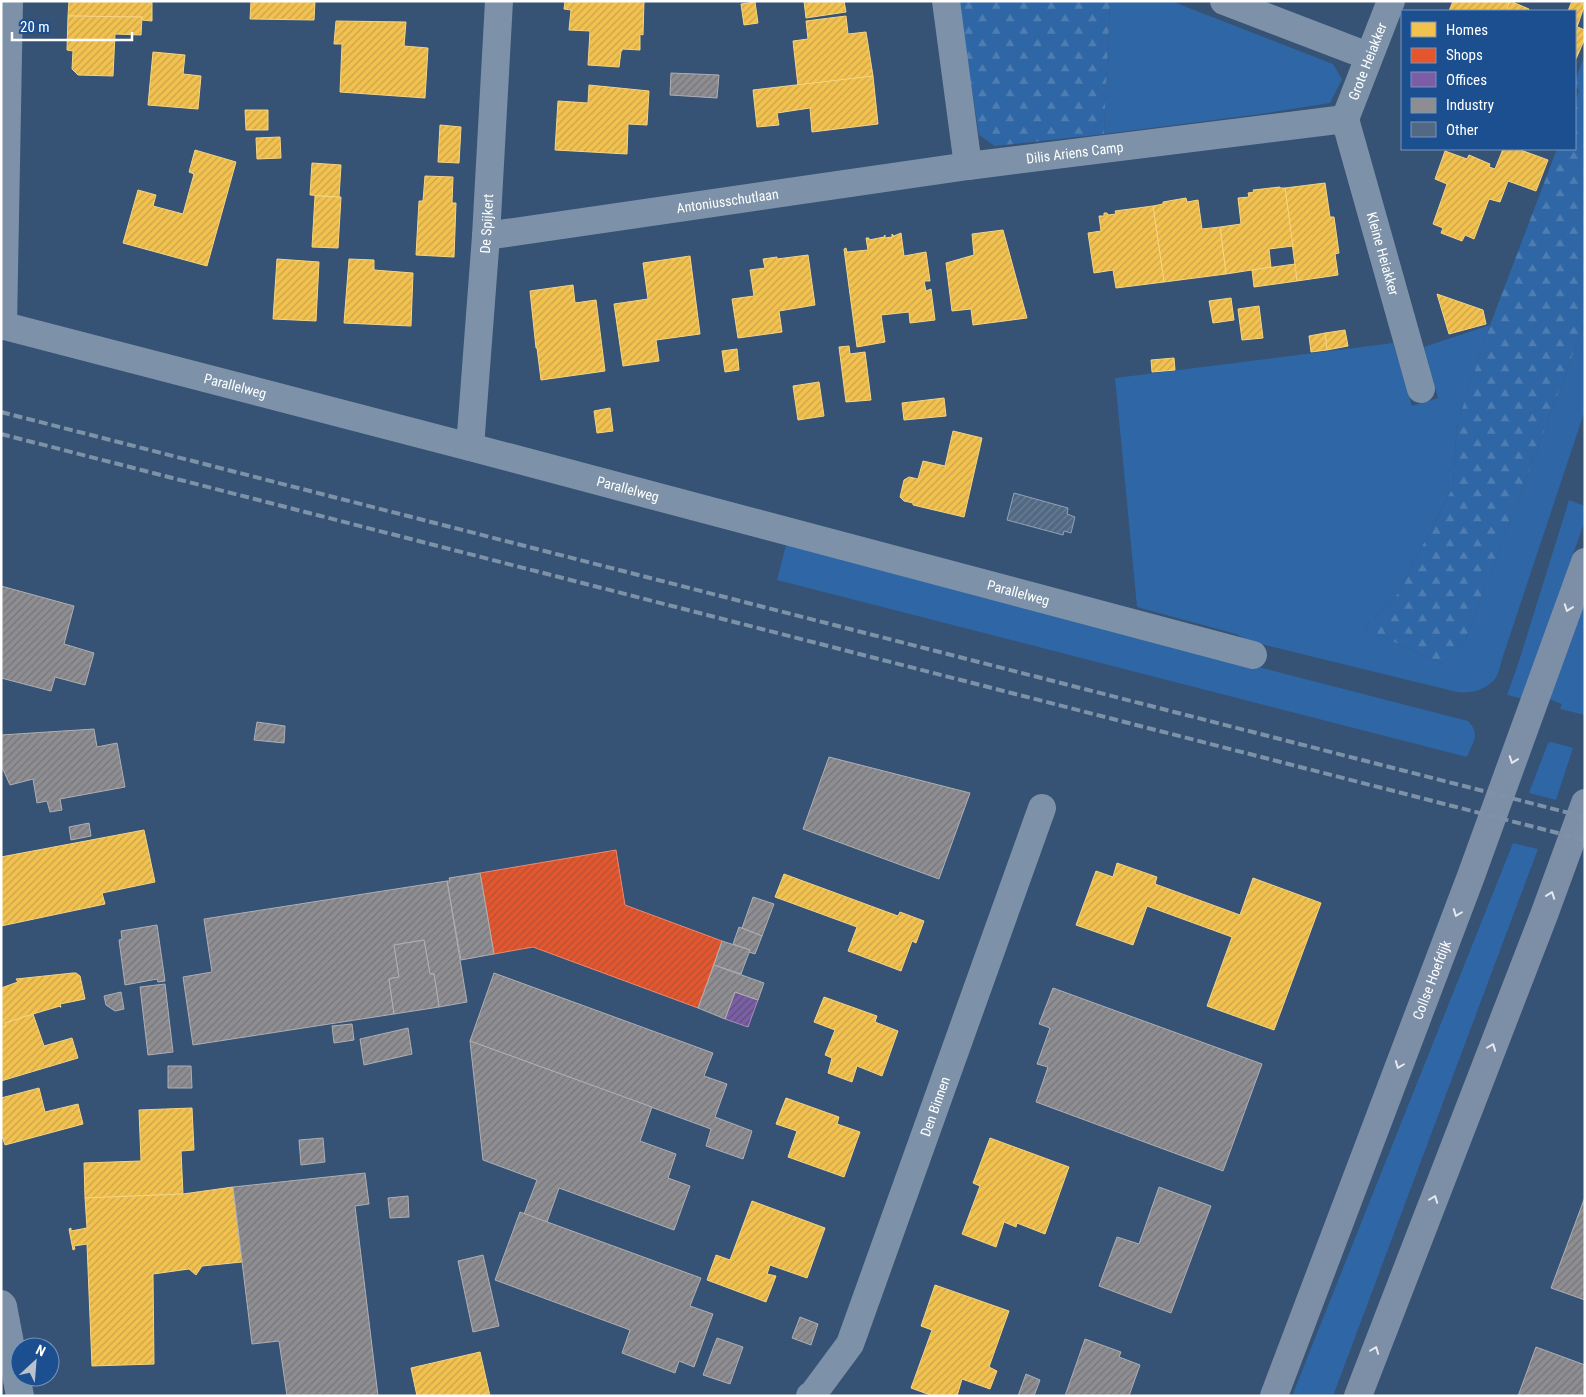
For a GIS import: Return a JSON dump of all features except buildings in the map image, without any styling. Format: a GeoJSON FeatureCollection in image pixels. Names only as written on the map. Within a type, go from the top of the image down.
{"type":"FeatureCollection","features":[{"type":"Feature","properties":{"kind":"main road","name":"Collse Hoefdijk"},"geometry":{"type":"LineString","coordinates":[[1274,1396],[1471,876],[1585,562]]}},
{"type":"Feature","properties":{"kind":"main road"},"geometry":{"type":"LineString","coordinates":[[1358,1396],[1585,803]]}},
{"type":"Feature","properties":{"kind":"street"},"geometry":{"type":"LineString","coordinates":[[2,325],[9,1]]}},
{"type":"Feature","properties":{"kind":"street","name":"De Spijkert"},"geometry":{"type":"LineString","coordinates":[[470,447],[486,236],[499,1]]}},
{"type":"Feature","properties":{"kind":"street"},"geometry":{"type":"LineString","coordinates":[[946,1],[968,166]]}},
{"type":"Feature","properties":{"kind":"street"},"geometry":{"type":"LineString","coordinates":[[1224,1],[1368,56]]}},
{"type":"Feature","properties":{"kind":"street","name":"Grote Heiakker"},"geometry":{"type":"LineString","coordinates":[[1345,120],[1368,56],[1391,1]]}},
{"type":"Feature","properties":{"kind":"street","name":"Dilis Ariens Camp"},"geometry":{"type":"LineString","coordinates":[[968,166],[1345,120]]}},
{"type":"Feature","properties":{"kind":"street","name":"Kleine Heiakker"},"geometry":{"type":"LineString","coordinates":[[1345,120],[1421,389]]}},
{"type":"Feature","properties":{"kind":"street","name":"Antoniusschutlaan"},"geometry":{"type":"LineString","coordinates":[[486,236],[968,166]]}},
{"type":"Feature","properties":{"kind":"street","name":"Parallelweg"},"geometry":{"type":"LineString","coordinates":[[2,325],[1253,655]]}},
{"type":"Feature","properties":{"kind":"street","name":"Den Binnen"},"geometry":{"type":"LineString","coordinates":[[810,1396],[850,1344],[1042,808]]}},
{"type":"Feature","properties":{"kind":"street"},"geometry":{"type":"LineString","coordinates":[[1,1304],[3,1306],[20,1396]]}},
{"type":"Feature","properties":{"kind":"green space"},"geometry":{"type":"Polygon","coordinates":[[[958,1],[1110,1],[1104,134],[995,146],[979,135],[958,1]]]}},
{"type":"Feature","properties":{"kind":"green space"},"geometry":{"type":"Polygon","coordinates":[[[1110,1],[1171,1],[1333,64],[1342,79],[1330,103],[1261,114],[1104,134],[1110,1]]]}},
{"type":"Feature","properties":{"kind":"green space"},"geometry":{"type":"Polygon","coordinates":[[[1585,54],[1585,322],[1466,639],[1443,664],[1363,628],[1394,600],[1453,487],[1457,424],[1490,325],[1557,150],[1576,150],[1576,100],[1579,90],[1576,88],[1576,78],[1585,54]]]}},
{"type":"Feature","properties":{"kind":"green space"},"geometry":{"type":"Polygon","coordinates":[[[1585,322],[1585,410],[1498,672],[1495,679],[1487,686],[1473,692],[1457,692],[1265,645],[1236,634],[1137,607],[1115,378],[1393,343],[1412,406],[1438,398],[1424,347],[1490,325],[1457,424],[1453,487],[1394,600],[1363,628],[1443,664],[1466,639],[1585,322]]]}},
{"type":"Feature","properties":{"kind":"green space"},"geometry":{"type":"Polygon","coordinates":[[[1569,500],[1585,506],[1585,520],[1523,699],[1507,695],[1519,661],[1569,500]]]}},
{"type":"Feature","properties":{"kind":"green space"},"geometry":{"type":"Polygon","coordinates":[[[786,545],[1468,721],[1474,730],[1475,738],[1467,757],[777,580],[786,545]]]}},
{"type":"Feature","properties":{"kind":"green space"},"geometry":{"type":"Polygon","coordinates":[[[1585,593],[1585,715],[1560,709],[1562,704],[1546,698],[1585,593]]]}},
{"type":"Feature","properties":{"kind":"green space"},"geometry":{"type":"Polygon","coordinates":[[[1551,742],[1573,748],[1556,800],[1529,793],[1548,743],[1551,742]]]}},
{"type":"Feature","properties":{"kind":"green space"},"geometry":{"type":"Polygon","coordinates":[[[1513,843],[1538,849],[1333,1396],[1292,1396],[1513,843]]]}},
{"type":"Feature","properties":{"kind":"railway"},"geometry":{"type":"LineString","coordinates":[[1,412],[1585,817]]}},
{"type":"Feature","properties":{"kind":"railway"},"geometry":{"type":"LineString","coordinates":[[1,434],[1585,840]]}}]}
